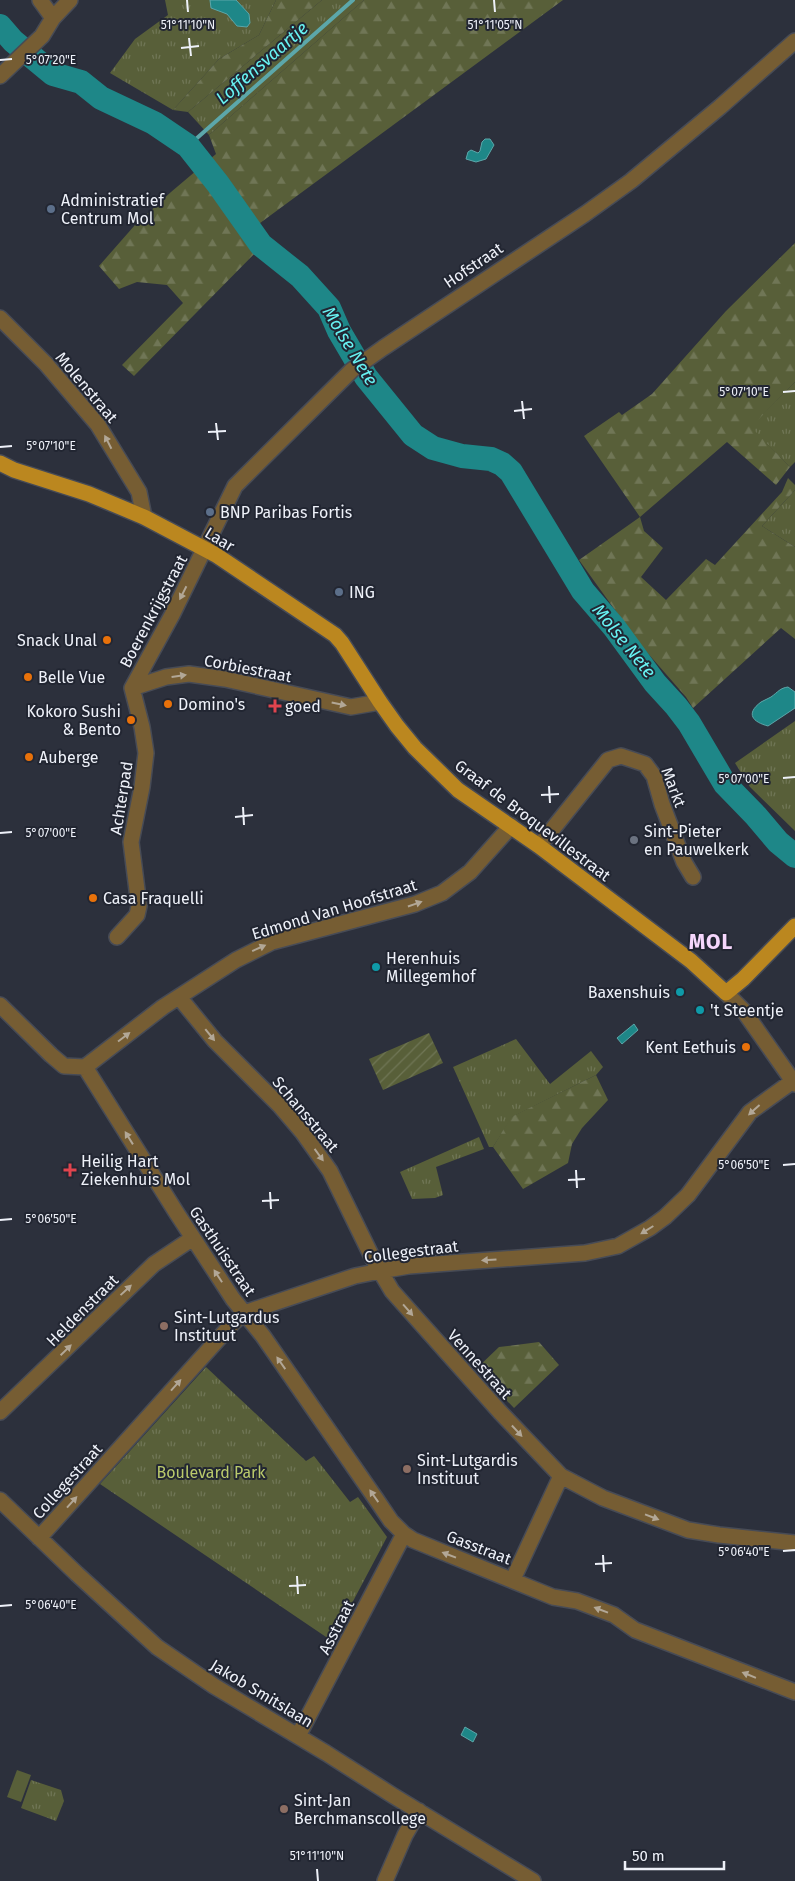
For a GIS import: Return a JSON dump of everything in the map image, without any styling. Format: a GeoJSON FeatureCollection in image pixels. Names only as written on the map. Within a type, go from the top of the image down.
{"type":"FeatureCollection","features":[{"type":"Feature","properties":{"kind":"main road","name":"Laar"},"geometry":{"type":"LineString","coordinates":[[0,463],[89,494],[144,517],[204,549],[335,636],[342,643],[380,702]]}},
{"type":"Feature","properties":{"kind":"main road","name":"Graaf de Broquevillestraat"},"geometry":{"type":"LineString","coordinates":[[380,702],[415,748],[458,790],[539,846],[691,961],[726,993]]}},
{"type":"Feature","properties":{"kind":"main road"},"geometry":{"type":"LineString","coordinates":[[726,993],[795,926]]}},
{"type":"Feature","properties":{"kind":"street"},"geometry":{"type":"LineString","coordinates":[[40,0],[53,18]]}},
{"type":"Feature","properties":{"kind":"street"},"geometry":{"type":"LineString","coordinates":[[0,76],[42,36],[53,18],[70,0]]}},
{"type":"Feature","properties":{"kind":"street","name":"Hofstraat"},"geometry":{"type":"LineString","coordinates":[[204,549],[235,486],[352,370],[487,277],[585,214],[631,181],[795,41]]}},
{"type":"Feature","properties":{"kind":"street","name":"Molenstraat"},"geometry":{"type":"LineString","coordinates":[[0,318],[46,364],[98,425],[139,492],[144,517]]}},
{"type":"Feature","properties":{"kind":"street","name":"Boerenkrijgstraat"},"geometry":{"type":"LineString","coordinates":[[132,688],[172,615],[204,549]]}},
{"type":"Feature","properties":{"kind":"street","name":"Corbiestraat"},"geometry":{"type":"LineString","coordinates":[[132,688],[166,677],[189,674],[351,707],[380,702]]}},
{"type":"Feature","properties":{"kind":"street","name":"Achterpad"},"geometry":{"type":"LineString","coordinates":[[117,937],[137,915],[139,906],[131,842],[142,787],[146,753],[142,727],[132,688]]}},
{"type":"Feature","properties":{"kind":"street","name":"Markt"},"geometry":{"type":"LineString","coordinates":[[539,846],[608,760],[621,756],[645,764],[654,776],[662,804],[684,862],[693,877]]}},
{"type":"Feature","properties":{"kind":"street","name":"Edmond Van Hoofstraat"},"geometry":{"type":"LineString","coordinates":[[85,1067],[163,1007],[236,960],[272,942],[415,904],[442,893],[470,872],[511,826]]}},
{"type":"Feature","properties":{"kind":"street"},"geometry":{"type":"LineString","coordinates":[[726,993],[743,1010],[794,1082]]}},
{"type":"Feature","properties":{"kind":"street","name":"Schansstraat"},"geometry":{"type":"LineString","coordinates":[[180,997],[215,1041],[280,1106],[303,1133],[330,1171],[380,1271]]}},
{"type":"Feature","properties":{"kind":"street"},"geometry":{"type":"LineString","coordinates":[[1,1009],[64,1066],[85,1067]]}},
{"type":"Feature","properties":{"kind":"street","name":"Gasthuisstraat"},"geometry":{"type":"LineString","coordinates":[[85,1067],[193,1238],[244,1313]]}},
{"type":"Feature","properties":{"kind":"street","name":"Collegestraat"},"geometry":{"type":"LineString","coordinates":[[39,1538],[231,1324],[244,1313],[346,1279],[380,1271],[409,1266],[585,1253],[618,1246],[665,1217],[688,1195],[750,1112],[794,1082]]}},
{"type":"Feature","properties":{"kind":"street","name":"Heldenstraat"},"geometry":{"type":"LineString","coordinates":[[0,1412],[93,1325],[100,1314],[154,1264],[193,1238]]}},
{"type":"Feature","properties":{"kind":"street","name":"Vennestraat"},"geometry":{"type":"LineString","coordinates":[[380,1271],[392,1291],[432,1337],[514,1428],[561,1476],[603,1498],[688,1530],[719,1536],[795,1543]]}},
{"type":"Feature","properties":{"kind":"street","name":"Gasstraat"},"geometry":{"type":"LineString","coordinates":[[244,1313],[263,1336],[391,1521],[404,1534],[429,1547],[513,1579],[553,1597],[578,1601],[614,1616],[635,1630],[795,1692]]}},
{"type":"Feature","properties":{"kind":"street"},"geometry":{"type":"LineString","coordinates":[[513,1579],[561,1476]]}},
{"type":"Feature","properties":{"kind":"street","name":"Jakob Smitslaan"},"geometry":{"type":"LineString","coordinates":[[0,1500],[157,1647],[214,1686],[533,1881]]}},
{"type":"Feature","properties":{"kind":"street","name":"Asstraat"},"geometry":{"type":"LineString","coordinates":[[298,1736],[404,1534]]}},
{"type":"Feature","properties":{"kind":"street"},"geometry":{"type":"LineString","coordinates":[[385,1881],[405,1835],[419,1811]]}},
{"type":"Feature","properties":{"kind":"green space"},"geometry":{"type":"Polygon","coordinates":[[[165,0],[211,0],[211,8],[227,13],[237,26],[246,27],[250,23],[249,14],[236,0],[276,0],[259,35],[219,59],[173,110],[110,73],[135,39],[168,15],[165,0]]]}},
{"type":"Feature","properties":{"kind":"green space"},"geometry":{"type":"Polygon","coordinates":[[[276,0],[322,0],[188,112],[173,110],[219,59],[259,35],[276,0]]]}},
{"type":"Feature","properties":{"kind":"green space"},"geometry":{"type":"Polygon","coordinates":[[[322,0],[364,0],[209,135],[188,112],[322,0]]]}},
{"type":"Feature","properties":{"kind":"green space"},"geometry":{"type":"Polygon","coordinates":[[[364,0],[563,0],[248,232],[259,249],[134,376],[122,365],[183,303],[167,285],[137,282],[119,289],[99,266],[135,225],[216,154],[209,135],[364,0]]]}},
{"type":"Feature","properties":{"kind":"green space"},"geometry":{"type":"Polygon","coordinates":[[[795,243],[795,382],[751,427],[790,467],[776,485],[727,442],[640,517],[584,436],[619,412],[622,415],[652,394],[726,311],[795,243]]]}},
{"type":"Feature","properties":{"kind":"green space"},"geometry":{"type":"Polygon","coordinates":[[[795,382],[795,462],[790,467],[750,427],[795,382]]]}},
{"type":"Feature","properties":{"kind":"green space"},"geometry":{"type":"Polygon","coordinates":[[[788,478],[795,485],[795,490],[762,526],[795,547],[795,639],[781,628],[693,708],[686,697],[638,642],[579,560],[640,517],[644,531],[663,548],[641,577],[666,600],[706,559],[715,565],[782,492],[788,478]]]}},
{"type":"Feature","properties":{"kind":"green space"},"geometry":{"type":"Polygon","coordinates":[[[795,490],[795,547],[762,526],[795,490]]]}},
{"type":"Feature","properties":{"kind":"green space"},"geometry":{"type":"Polygon","coordinates":[[[795,721],[795,831],[750,787],[735,763],[795,721]]]}},
{"type":"Feature","properties":{"kind":"green space"},"geometry":{"type":"Polygon","coordinates":[[[429,1033],[443,1063],[383,1090],[369,1059],[429,1033]]]}},
{"type":"Feature","properties":{"kind":"green space"},"geometry":{"type":"Polygon","coordinates":[[[516,1039],[550,1084],[591,1051],[603,1067],[596,1075],[512,1117],[493,1147],[489,1147],[453,1067],[516,1039]]]}},
{"type":"Feature","properties":{"kind":"green space"},"geometry":{"type":"Polygon","coordinates":[[[596,1075],[608,1100],[582,1128],[572,1144],[568,1163],[523,1189],[493,1147],[511,1117],[596,1075]]]}},
{"type":"Feature","properties":{"kind":"green space"},"geometry":{"type":"Polygon","coordinates":[[[479,1137],[484,1149],[436,1167],[443,1195],[435,1198],[412,1199],[400,1172],[479,1137]]]}},
{"type":"Feature","properties":{"kind":"green space"},"geometry":{"type":"Polygon","coordinates":[[[539,1342],[559,1365],[514,1408],[476,1369],[499,1347],[539,1342]]]}},
{"type":"Feature","properties":{"kind":"green space","name":"Boulevard Park"},"geometry":{"type":"Polygon","coordinates":[[[206,1367],[306,1461],[314,1456],[350,1502],[358,1497],[387,1537],[332,1641],[100,1484],[206,1367]]]}},
{"type":"Feature","properties":{"kind":"green space"},"geometry":{"type":"Polygon","coordinates":[[[17,1770],[31,1775],[21,1802],[7,1797],[17,1770]]]}},
{"type":"Feature","properties":{"kind":"green space"},"geometry":{"type":"Polygon","coordinates":[[[31,1780],[61,1790],[64,1801],[56,1821],[21,1808],[31,1780]]]}},
{"type":"Feature","properties":{"kind":"shaded area"},"geometry":{"type":"Polygon","coordinates":[[[210,0],[236,0],[249,14],[250,23],[247,27],[237,26],[227,14],[211,8],[210,0]]]}},
{"type":"Feature","properties":{"kind":"shaded area"},"geometry":{"type":"Polygon","coordinates":[[[485,139],[490,139],[494,145],[486,159],[476,162],[466,159],[468,152],[471,150],[478,153],[480,151],[482,142],[485,139]]]}},
{"type":"Feature","properties":{"kind":"shaded area"},"geometry":{"type":"Polygon","coordinates":[[[788,687],[795,692],[795,708],[768,726],[755,720],[752,714],[756,706],[781,689],[788,687]]]}},
{"type":"Feature","properties":{"kind":"shaded area"},"geometry":{"type":"Polygon","coordinates":[[[634,1024],[638,1030],[622,1044],[617,1038],[634,1024]]]}},
{"type":"Feature","properties":{"kind":"shaded area"},"geometry":{"type":"Polygon","coordinates":[[[465,1727],[477,1734],[473,1742],[461,1735],[465,1727]]]}},
{"type":"Feature","properties":{"kind":"waterway","name":"Loffensvaartje"},"geometry":{"type":"LineString","coordinates":[[188,146],[353,0]]}},
{"type":"Feature","properties":{"kind":"waterway","name":"Molse Nete"},"geometry":{"type":"LineString","coordinates":[[0,26],[13,41],[53,74],[81,82],[101,98],[154,123],[188,146],[218,184],[261,245],[300,276],[329,308],[339,331],[366,377],[413,435],[433,448],[462,456],[491,459],[502,464],[511,472],[583,591],[614,627],[655,683],[689,723],[725,784],[778,842],[795,856]]}},
{"type":"Feature","properties":{"kind":"place","name":"Administratief Centrum Mol"},"geometry":{"type":"Point","coordinates":[51,209]}},
{"type":"Feature","properties":{"kind":"place","name":"BNP Paribas Fortis"},"geometry":{"type":"Point","coordinates":[210,512]}},
{"type":"Feature","properties":{"kind":"place","name":"ING"},"geometry":{"type":"Point","coordinates":[339,592]}},
{"type":"Feature","properties":{"kind":"place","name":"Snack Unal"},"geometry":{"type":"Point","coordinates":[107,640]}},
{"type":"Feature","properties":{"kind":"place","name":"Belle Vue"},"geometry":{"type":"Point","coordinates":[28,677]}},
{"type":"Feature","properties":{"kind":"place","name":"Domino's"},"geometry":{"type":"Point","coordinates":[168,704]}},
{"type":"Feature","properties":{"kind":"place","name":"goed"},"geometry":{"type":"Point","coordinates":[275,706]}},
{"type":"Feature","properties":{"kind":"place","name":"Kokoro Sushi & Bento"},"geometry":{"type":"Point","coordinates":[131,720]}},
{"type":"Feature","properties":{"kind":"place","name":"Auberge"},"geometry":{"type":"Point","coordinates":[29,757]}},
{"type":"Feature","properties":{"kind":"place","name":"Sint-Pieter en Pauwelkerk"},"geometry":{"type":"Point","coordinates":[634,840]}},
{"type":"Feature","properties":{"kind":"place","name":"Casa Fraquelli"},"geometry":{"type":"Point","coordinates":[93,898]}},
{"type":"Feature","properties":{"kind":"place","name":"Herenhuis Millegemhof"},"geometry":{"type":"Point","coordinates":[376,967]}},
{"type":"Feature","properties":{"kind":"place","name":"Baxenshuis"},"geometry":{"type":"Point","coordinates":[680,992]}},
{"type":"Feature","properties":{"kind":"place","name":"'t Steentje"},"geometry":{"type":"Point","coordinates":[700,1010]}},
{"type":"Feature","properties":{"kind":"place","name":"Kent Eethuis"},"geometry":{"type":"Point","coordinates":[746,1047]}},
{"type":"Feature","properties":{"kind":"place","name":"Heilig Hart Ziekenhuis Mol"},"geometry":{"type":"Point","coordinates":[70,1170]}},
{"type":"Feature","properties":{"kind":"place","name":"Sint-Lutgardus Instituut"},"geometry":{"type":"Point","coordinates":[164,1326]}},
{"type":"Feature","properties":{"kind":"place","name":"Sint-Lutgardis Instituut"},"geometry":{"type":"Point","coordinates":[407,1469]}},
{"type":"Feature","properties":{"kind":"place","name":"Sint-Jan Berchmanscollege"},"geometry":{"type":"Point","coordinates":[284,1809]}},
{"type":"Feature","properties":{"kind":"district","name":"MOL"},"geometry":{"type":"Point","coordinates":[711,942]}}]}
